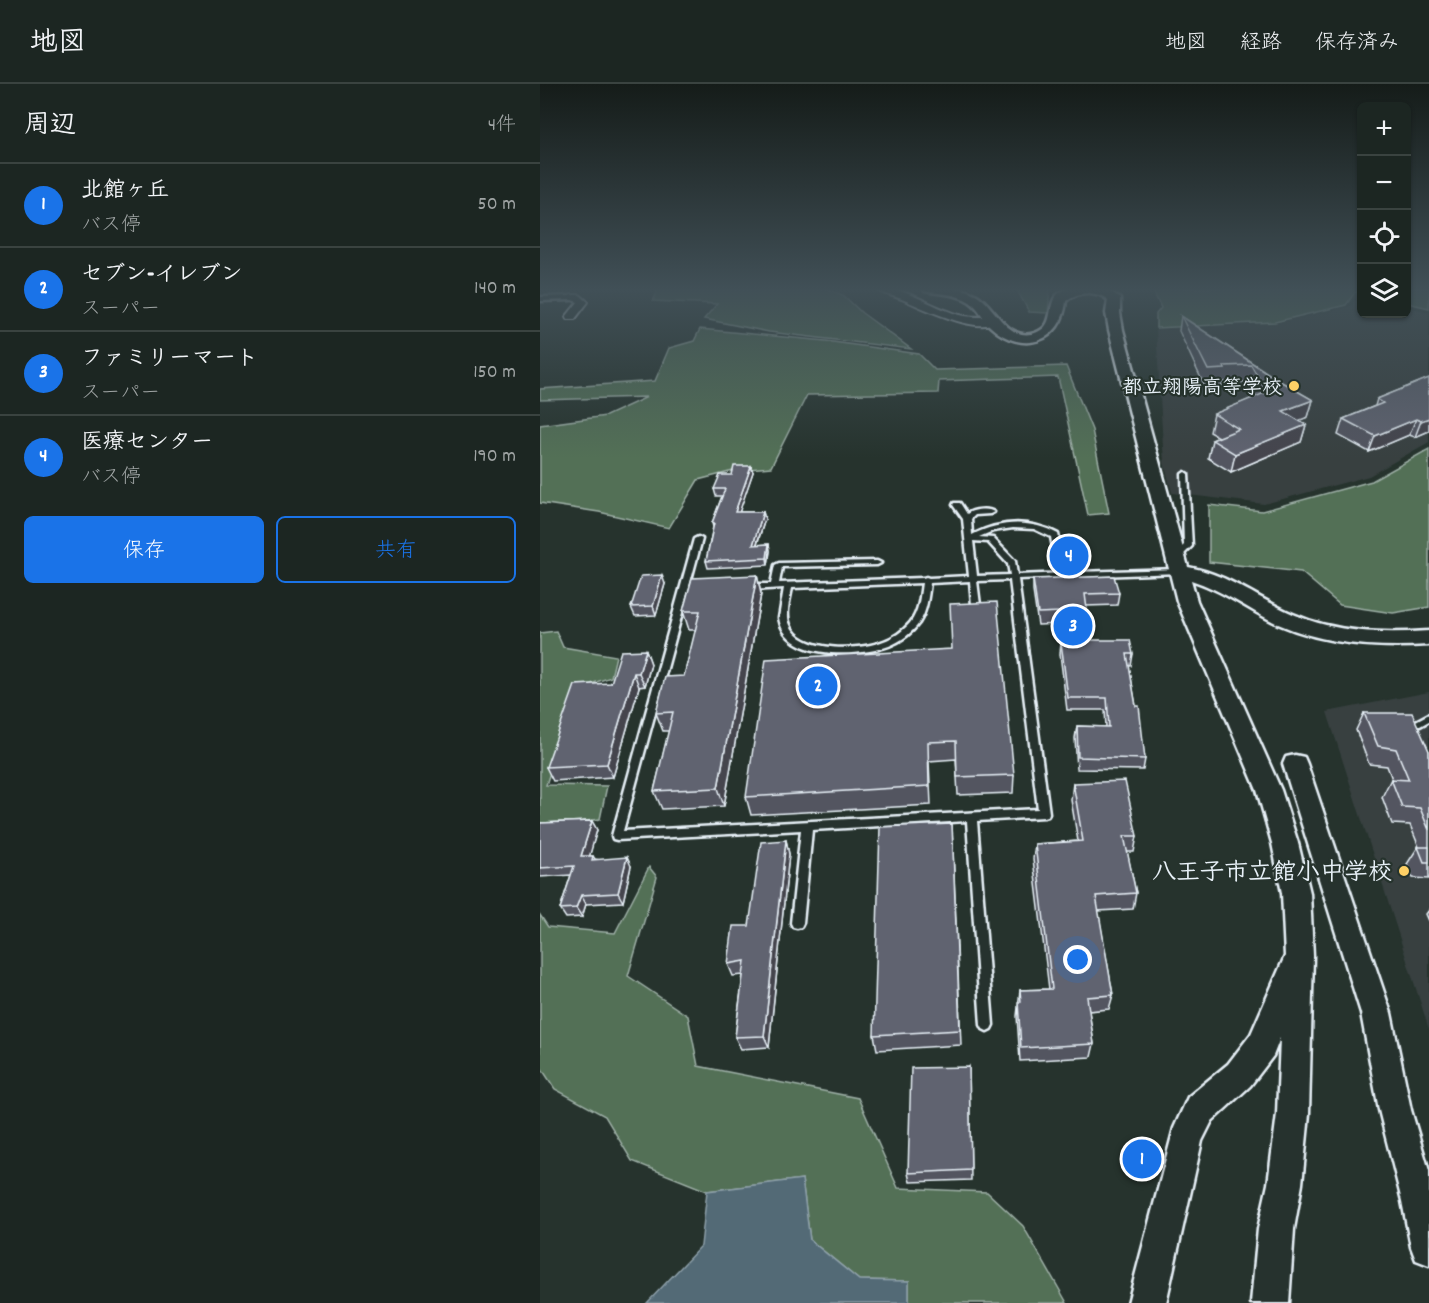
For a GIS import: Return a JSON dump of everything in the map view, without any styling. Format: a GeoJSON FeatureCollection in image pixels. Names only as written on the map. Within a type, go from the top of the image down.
{"type":"FeatureCollection","features":[{"type":"Feature","properties":{"kind":"street"},"geometry":{"type":"LineString","coordinates":[[1120,345],[1177,564],[1192,612],[1269,790],[1285,843],[1296,893],[1299,956],[1293,1114],[1285,1184],[1275,1229],[1270,1303]]}},
{"type":"Feature","properties":{"kind":"street"},"geometry":{"type":"LineString","coordinates":[[1177,564],[1253,599],[1284,618],[1314,630],[1377,639],[1429,638]]}},
{"type":"Feature","properties":{"kind":"street"},"geometry":{"type":"LineString","coordinates":[[1295,764],[1376,1013],[1395,1110],[1420,1201],[1429,1247]]}},
{"type":"Feature","properties":{"kind":"street"},"geometry":{"type":"LineString","coordinates":[[1147,1303],[1186,1140],[1200,1109],[1239,1075],[1262,1045],[1299,956]]}},
{"type":"Feature","properties":{"kind":"lane"},"geometry":{"type":"LineString","coordinates":[[741,588],[1074,574],[1177,564],[1188,546],[1185,474]]}},
{"type":"Feature","properties":{"kind":"lane"},"geometry":{"type":"LineString","coordinates":[[957,505],[967,519],[976,605]]}},
{"type":"Feature","properties":{"kind":"lane"},"geometry":{"type":"LineString","coordinates":[[967,519],[973,513],[990,512]]}},
{"type":"Feature","properties":{"kind":"lane"},"geometry":{"type":"LineString","coordinates":[[969,539],[997,527],[1044,528],[1055,536],[1059,559],[1074,574]]}},
{"type":"Feature","properties":{"kind":"lane"},"geometry":{"type":"LineString","coordinates":[[698,539],[617,836],[1044,813],[1012,563],[990,540],[969,539]]}},
{"type":"Feature","properties":{"kind":"lane"},"geometry":{"type":"LineString","coordinates":[[775,585],[779,565],[877,563]]}},
{"type":"Feature","properties":{"kind":"lane"},"geometry":{"type":"LineString","coordinates":[[788,585],[784,622],[792,635],[815,648],[836,650],[875,647],[890,642],[911,627],[922,611],[926,579]]}},
{"type":"Feature","properties":{"kind":"lane"},"geometry":{"type":"LineString","coordinates":[[683,591],[695,591]]}},
{"type":"Feature","properties":{"kind":"lane"},"geometry":{"type":"LineString","coordinates":[[1418,724],[1429,717]]}},
{"type":"Feature","properties":{"kind":"lane"},"geometry":{"type":"LineString","coordinates":[[972,818],[987,1025]]}},
{"type":"Feature","properties":{"kind":"lane"},"geometry":{"type":"LineString","coordinates":[[797,923],[807,827]]}},
{"type":"Feature","properties":{"kind":"shaded area","name":"都立翔陽高等学校"},"geometry":{"type":"Polygon","coordinates":[[[1157,345],[1429,345],[1429,442],[1369,476],[1264,504],[1172,493],[1164,463],[1157,345]]]}},
{"type":"Feature","properties":{"kind":"shaded area","name":"八王子市立館小中学校"},"geometry":{"type":"Polygon","coordinates":[[[1429,692],[1429,1029],[1327,712],[1429,692]]]}},
{"type":"Feature","properties":{"kind":"green space"},"geometry":{"type":"Polygon","coordinates":[[[680,345],[854,345],[919,354],[935,370],[1066,366],[1092,430],[1109,513],[1088,515],[1058,377],[939,381],[938,393],[807,395],[771,467],[737,470],[698,480],[669,528],[599,512],[540,503],[540,425],[606,416],[647,397],[540,400],[540,389],[655,381],[669,348],[680,345]]]}},
{"type":"Feature","properties":{"kind":"green space"},"geometry":{"type":"Polygon","coordinates":[[[877,345],[905,345],[911,349],[877,345]]]}},
{"type":"Feature","properties":{"kind":"green space"},"geometry":{"type":"Polygon","coordinates":[[[1429,449],[1429,607],[1393,613],[1340,605],[1301,572],[1209,562],[1209,505],[1262,511],[1372,481],[1429,449]]]}},
{"type":"Feature","properties":{"kind":"green space"},"geometry":{"type":"Polygon","coordinates":[[[556,631],[563,647],[616,656],[611,677],[576,689],[546,785],[607,786],[600,819],[540,828],[540,633],[556,631]]]}},
{"type":"Feature","properties":{"kind":"green space"},"geometry":{"type":"Polygon","coordinates":[[[649,867],[657,877],[628,976],[688,1016],[698,1066],[858,1098],[898,1188],[987,1192],[1023,1226],[1067,1303],[909,1303],[909,1281],[859,1280],[810,1240],[802,1179],[707,1191],[632,1161],[605,1116],[555,1089],[540,1066],[540,915],[548,927],[615,933],[649,867]]]}},
{"type":"Feature","properties":{"kind":"water"},"geometry":{"type":"Polygon","coordinates":[[[802,1179],[810,1240],[859,1280],[909,1281],[909,1303],[647,1303],[701,1246],[707,1191],[802,1179]]]}},
{"type":"Feature","properties":{"kind":"building"},"geometry":{"type":"Polygon","coordinates":[[[1195,345],[1225,345],[1313,400],[1283,411],[1306,425],[1235,454],[1212,440],[1239,429],[1214,414],[1267,392],[1251,365],[1224,366],[1225,369],[1208,370],[1195,345]]]}},
{"type":"Feature","properties":{"kind":"building"},"geometry":{"type":"Polygon","coordinates":[[[1429,378],[1429,418],[1421,421],[1416,419],[1375,436],[1343,419],[1383,403],[1377,399],[1429,378]]]}},
{"type":"Feature","properties":{"kind":"building"},"geometry":{"type":"Polygon","coordinates":[[[734,466],[751,466],[735,512],[763,512],[753,545],[769,544],[767,558],[706,561],[714,523],[712,523],[725,489],[714,489],[720,475],[732,475],[734,466]]]}},
{"type":"Feature","properties":{"kind":"building"},"geometry":{"type":"Polygon","coordinates":[[[662,575],[653,606],[631,607],[641,576],[662,575]]]}},
{"type":"Feature","properties":{"kind":"building"},"geometry":{"type":"Polygon","coordinates":[[[757,575],[718,788],[654,791],[673,712],[656,713],[665,677],[684,676],[700,611],[683,611],[692,578],[757,575]]]}},
{"type":"Feature","properties":{"kind":"building"},"geometry":{"type":"Polygon","coordinates":[[[1114,576],[1119,593],[1085,594],[1091,640],[1130,640],[1133,654],[1127,654],[1136,706],[1139,706],[1145,759],[1078,757],[1077,726],[1109,727],[1107,698],[1068,698],[1061,642],[1065,642],[1061,612],[1038,613],[1033,579],[1114,576]]]}},
{"type":"Feature","properties":{"kind":"building"},"geometry":{"type":"Polygon","coordinates":[[[997,602],[1014,775],[957,777],[956,741],[928,742],[929,786],[746,797],[766,659],[952,649],[950,604],[997,602]]]}},
{"type":"Feature","properties":{"kind":"building"},"geometry":{"type":"Polygon","coordinates":[[[646,650],[639,673],[634,673],[607,764],[546,767],[575,685],[611,683],[621,651],[646,650]]]}},
{"type":"Feature","properties":{"kind":"building"},"geometry":{"type":"Polygon","coordinates":[[[1364,713],[1412,713],[1429,751],[1429,830],[1420,808],[1402,807],[1391,779],[1409,780],[1396,749],[1378,746],[1364,713]]]}},
{"type":"Feature","properties":{"kind":"building"},"geometry":{"type":"Polygon","coordinates":[[[1125,781],[1137,836],[1124,836],[1136,893],[1096,896],[1113,995],[1087,997],[1094,1044],[1021,1048],[1018,1002],[1021,1002],[1020,990],[1052,989],[1035,844],[1083,841],[1073,783],[1125,781]]]}},
{"type":"Feature","properties":{"kind":"building"},"geometry":{"type":"Polygon","coordinates":[[[592,821],[581,856],[593,856],[592,860],[627,857],[618,893],[581,895],[576,908],[560,909],[574,866],[540,868],[540,823],[592,821]]]}},
{"type":"Feature","properties":{"kind":"building"},"geometry":{"type":"Polygon","coordinates":[[[952,824],[960,1030],[874,1035],[880,827],[952,824]]]}},
{"type":"Feature","properties":{"kind":"building"},"geometry":{"type":"Polygon","coordinates":[[[786,840],[764,1036],[735,1037],[745,961],[728,964],[733,926],[749,926],[761,842],[786,840]]]}},
{"type":"Feature","properties":{"kind":"building"},"geometry":{"type":"Polygon","coordinates":[[[1418,847],[1429,847],[1429,862],[1424,862],[1418,847]]]}},
{"type":"Feature","properties":{"kind":"building"},"geometry":{"type":"Polygon","coordinates":[[[969,1067],[971,1170],[908,1173],[911,1068],[969,1067]]]}},
{"type":"Feature","properties":{"kind":"place","name":"都立翔陽高等学校"},"geometry":{"type":"Point","coordinates":[1294,386]}},
{"type":"Feature","properties":{"kind":"place","name":"医療センター"},"geometry":{"type":"Point","coordinates":[1069,556]}},
{"type":"Feature","properties":{"kind":"place","name":"ファミリーマート"},"geometry":{"type":"Point","coordinates":[1073,626]}},
{"type":"Feature","properties":{"kind":"place","name":"セブン-イレブン"},"geometry":{"type":"Point","coordinates":[818,686]}},
{"type":"Feature","properties":{"kind":"place","name":"八王子市立館小中学校"},"geometry":{"type":"Point","coordinates":[1404,871]}},
{"type":"Feature","properties":{"kind":"place","name":"北館ヶ丘"},"geometry":{"type":"Point","coordinates":[1142,1159]}}]}
